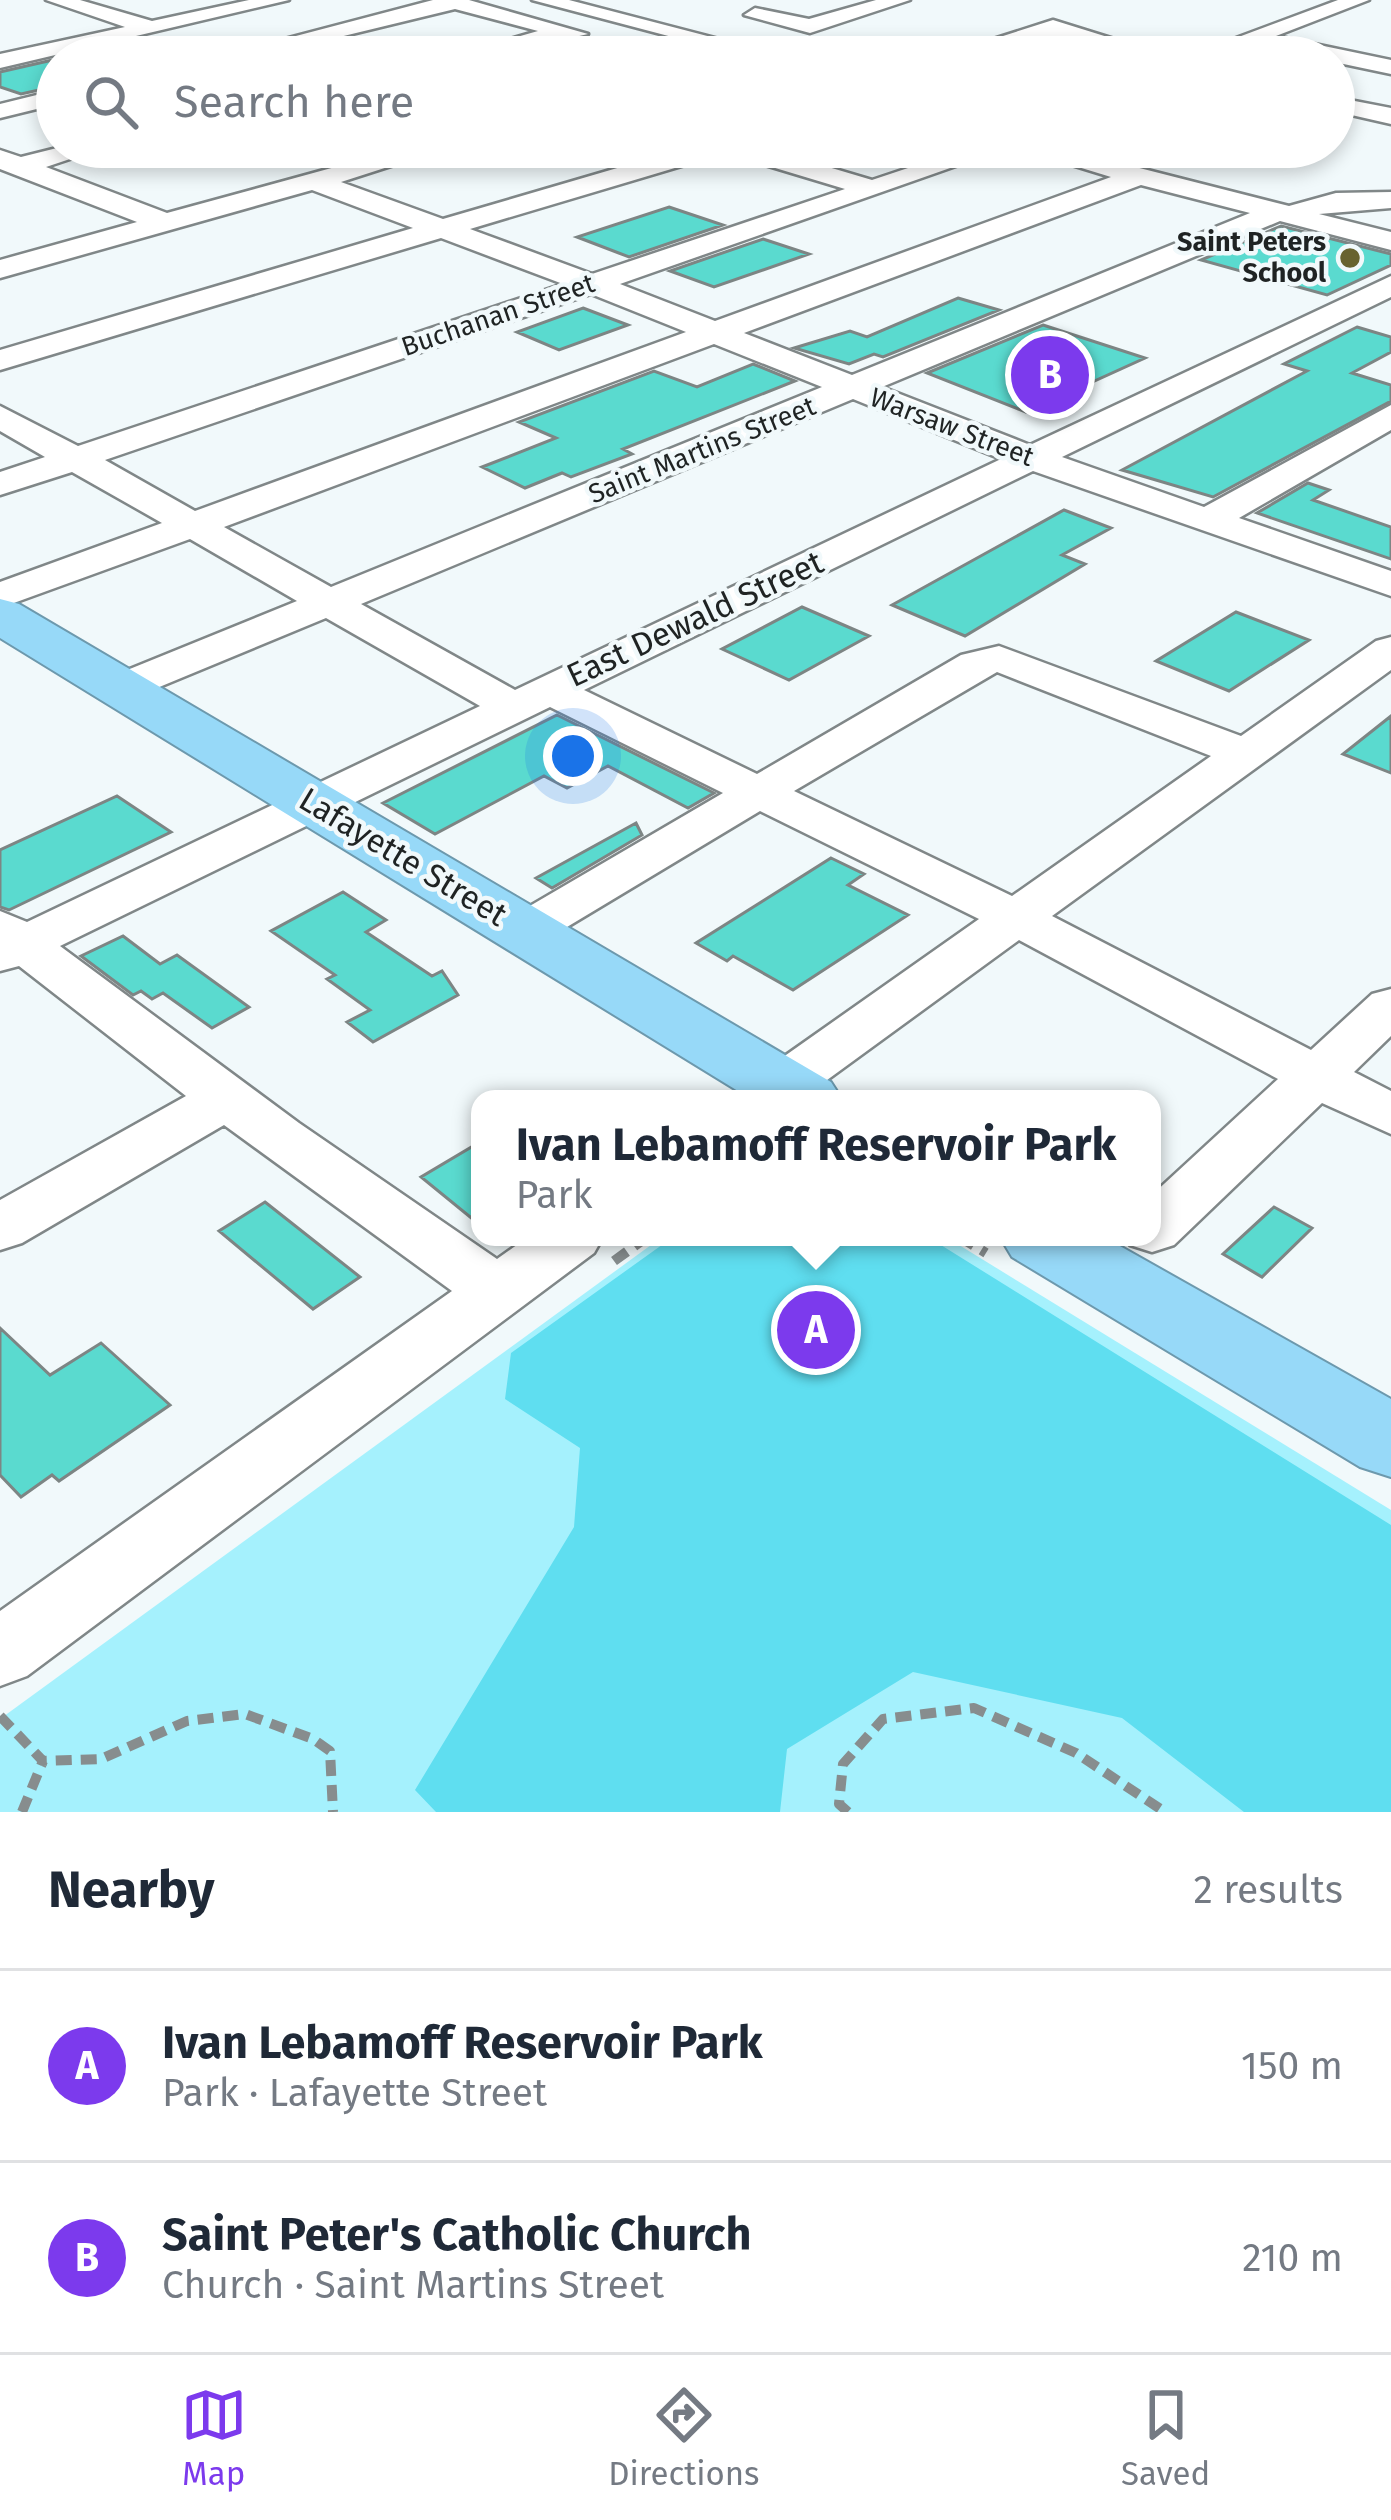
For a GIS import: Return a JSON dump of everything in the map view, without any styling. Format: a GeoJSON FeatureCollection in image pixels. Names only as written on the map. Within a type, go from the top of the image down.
{"type":"FeatureCollection","features":[{"type":"Feature","properties":{"kind":"highway","name":"Lafayette Street"},"geometry":{"type":"LineString","coordinates":[[0,615],[124,686],[777,1090]]}},
{"type":"Feature","properties":{"kind":"highway"},"geometry":{"type":"LineString","coordinates":[[1112,1246],[1391,1442]]}},
{"type":"Feature","properties":{"kind":"street"},"geometry":{"type":"LineString","coordinates":[[57,0],[178,36]]}},
{"type":"Feature","properties":{"kind":"street"},"geometry":{"type":"LineString","coordinates":[[117,36],[278,0]]}},
{"type":"Feature","properties":{"kind":"street"},"geometry":{"type":"LineString","coordinates":[[543,0],[693,36]]}},
{"type":"Feature","properties":{"kind":"street"},"geometry":{"type":"LineString","coordinates":[[685,34],[811,0]]}},
{"type":"Feature","properties":{"kind":"street"},"geometry":{"type":"LineString","coordinates":[[755,15],[810,26],[899,0]]}},
{"type":"Feature","properties":{"kind":"street"},"geometry":{"type":"LineString","coordinates":[[316,36],[449,1],[587,36]]}},
{"type":"Feature","properties":{"kind":"street"},"geometry":{"type":"LineString","coordinates":[[1255,36],[1345,6]]}},
{"type":"Feature","properties":{"kind":"street"},"geometry":{"type":"LineString","coordinates":[[1022,36],[1054,27],[1090,36]]}},
{"type":"Feature","properties":{"kind":"street"},"geometry":{"type":"LineString","coordinates":[[546,36],[567,31]]}},
{"type":"Feature","properties":{"kind":"street"},"geometry":{"type":"LineString","coordinates":[[0,62],[36,54]]}},
{"type":"Feature","properties":{"kind":"street"},"geometry":{"type":"LineString","coordinates":[[1355,60],[1391,67]]}},
{"type":"Feature","properties":{"kind":"street"},"geometry":{"type":"LineString","coordinates":[[0,111],[36,103]]}},
{"type":"Feature","properties":{"kind":"street"},"geometry":{"type":"LineString","coordinates":[[6,164],[36,158]]}},
{"type":"Feature","properties":{"kind":"street"},"geometry":{"type":"LineString","coordinates":[[6,164],[166,223]]}},
{"type":"Feature","properties":{"kind":"street"},"geometry":{"type":"LineString","coordinates":[[0,269],[364,168]]}},
{"type":"Feature","properties":{"kind":"street"},"geometry":{"type":"LineString","coordinates":[[0,360],[648,168]]}},
{"type":"Feature","properties":{"kind":"street"},"geometry":{"type":"LineString","coordinates":[[804,168],[874,189]]}},
{"type":"Feature","properties":{"kind":"street","name":"Buchanan Street"},"geometry":{"type":"LineString","coordinates":[[0,484],[936,168]]}},
{"type":"Feature","properties":{"kind":"street"},"geometry":{"type":"LineString","coordinates":[[1109,168],[1391,241]]}},
{"type":"Feature","properties":{"kind":"street"},"geometry":{"type":"LineString","coordinates":[[0,596],[1140,176]]}},
{"type":"Feature","properties":{"kind":"street","name":"Warsaw Street"},"geometry":{"type":"LineString","coordinates":[[315,182],[592,284],[1031,458],[1391,584]]}},
{"type":"Feature","properties":{"kind":"street","name":"Saint Martins Street"},"geometry":{"type":"LineString","coordinates":[[124,686],[1284,214],[1322,203],[1391,200]]}},
{"type":"Feature","properties":{"kind":"street","name":"East Dewald Street"},"geometry":{"type":"LineString","coordinates":[[8,942],[1031,458],[1353,318],[1391,285]]}},
{"type":"Feature","properties":{"kind":"street"},"geometry":{"type":"LineString","coordinates":[[1207,521],[1391,415]]}},
{"type":"Feature","properties":{"kind":"street"},"geometry":{"type":"LineString","coordinates":[[0,416],[328,603],[530,698],[760,794],[1016,918],[1391,1115]]}},
{"type":"Feature","properties":{"kind":"street"},"geometry":{"type":"LineString","coordinates":[[788,1090],[1016,918],[1391,650]]}},
{"type":"Feature","properties":{"kind":"street"},"geometry":{"type":"LineString","coordinates":[[524,931],[976,664],[999,659],[1246,754]]}},
{"type":"Feature","properties":{"kind":"street"},"geometry":{"type":"LineString","coordinates":[[8,942],[498,1291]]}},
{"type":"Feature","properties":{"kind":"street"},"geometry":{"type":"LineString","coordinates":[[1161,1204],[1316,1078],[1391,1006]]}},
{"type":"Feature","properties":{"kind":"street"},"geometry":{"type":"LineString","coordinates":[[0,1228],[227,1098]]}},
{"type":"Feature","properties":{"kind":"street"},"geometry":{"type":"LineString","coordinates":[[8,1631],[560,1246]]}},
{"type":"Feature","properties":{"kind":"path"},"geometry":{"type":"LineString","coordinates":[[848,1812],[839,1804],[843,1764],[884,1719],[974,1708],[1076,1753],[1166,1812]]}},
{"type":"Feature","properties":{"kind":"path"},"geometry":{"type":"LineString","coordinates":[[0,1716],[43,1761],[100,1759],[187,1721],[245,1714],[314,1739],[330,1751],[334,1812]]}},
{"type":"Feature","properties":{"kind":"path"},"geometry":{"type":"LineString","coordinates":[[22,1812],[43,1761]]}},
{"type":"Feature","properties":{"kind":"shaded area"},"geometry":{"type":"Polygon","coordinates":[[[650,1246],[961,1246],[1391,1510],[1391,1812],[0,1812],[0,1719],[650,1246]]]}},
{"type":"Feature","properties":{"kind":"shaded area"},"geometry":{"type":"Polygon","coordinates":[[[660,1246],[942,1246],[1391,1525],[1391,1812],[1244,1812],[1122,1718],[913,1672],[787,1749],[780,1812],[436,1812],[415,1790],[574,1527],[580,1448],[505,1399],[511,1353],[660,1246]]]}},
{"type":"Feature","properties":{"kind":"building"},"geometry":{"type":"Polygon","coordinates":[[[36,64],[36,91],[21,94],[0,87],[0,72],[36,64]]]}},
{"type":"Feature","properties":{"kind":"building"},"geometry":{"type":"Polygon","coordinates":[[[669,207],[723,225],[629,257],[577,237],[669,207]]]}},
{"type":"Feature","properties":{"kind":"building","name":"Saint Peters School"},"geometry":{"type":"Polygon","coordinates":[[[1281,226],[1391,254],[1391,265],[1327,295],[1201,260],[1281,226]]]}},
{"type":"Feature","properties":{"kind":"building"},"geometry":{"type":"Polygon","coordinates":[[[763,239],[809,254],[714,287],[670,271],[763,239]]]}},
{"type":"Feature","properties":{"kind":"building"},"geometry":{"type":"Polygon","coordinates":[[[958,298],[999,310],[883,357],[874,354],[849,364],[794,348],[850,331],[867,337],[958,298]]]}},
{"type":"Feature","properties":{"kind":"building"},"geometry":{"type":"Polygon","coordinates":[[[583,308],[628,325],[559,350],[517,332],[583,308]]]}},
{"type":"Feature","properties":{"kind":"building"},"geometry":{"type":"Polygon","coordinates":[[[1043,325],[1145,358],[1026,412],[927,373],[1043,325]]]}},
{"type":"Feature","properties":{"kind":"building"},"geometry":{"type":"Polygon","coordinates":[[[1357,327],[1391,337],[1391,352],[1352,373],[1391,385],[1391,401],[1213,497],[1122,470],[1307,371],[1284,364],[1357,327]]]}},
{"type":"Feature","properties":{"kind":"building"},"geometry":{"type":"Polygon","coordinates":[[[753,364],[795,381],[623,449],[632,454],[571,477],[562,473],[525,488],[482,467],[556,438],[519,422],[654,371],[697,387],[753,364]]]}},
{"type":"Feature","properties":{"kind":"building"},"geometry":{"type":"Polygon","coordinates":[[[1308,483],[1329,490],[1313,500],[1391,527],[1391,559],[1257,513],[1308,483]]]}},
{"type":"Feature","properties":{"kind":"building"},"geometry":{"type":"Polygon","coordinates":[[[1064,510],[1111,528],[1062,555],[1085,564],[965,636],[892,605],[1064,510]]]}},
{"type":"Feature","properties":{"kind":"building"},"geometry":{"type":"Polygon","coordinates":[[[802,607],[869,636],[789,680],[722,649],[802,607]]]}},
{"type":"Feature","properties":{"kind":"building"},"geometry":{"type":"Polygon","coordinates":[[[1236,612],[1309,640],[1229,691],[1156,661],[1236,612]]]}},
{"type":"Feature","properties":{"kind":"building"},"geometry":{"type":"Polygon","coordinates":[[[557,715],[714,793],[688,808],[608,766],[567,788],[544,776],[435,834],[383,803],[557,715]]]}},
{"type":"Feature","properties":{"kind":"building"},"geometry":{"type":"Polygon","coordinates":[[[1391,716],[1391,773],[1343,754],[1391,716]]]}},
{"type":"Feature","properties":{"kind":"building"},"geometry":{"type":"Polygon","coordinates":[[[117,796],[171,832],[9,910],[0,907],[0,850],[117,796]]]}},
{"type":"Feature","properties":{"kind":"building"},"geometry":{"type":"Polygon","coordinates":[[[636,823],[642,835],[552,888],[536,878],[636,823]]]}},
{"type":"Feature","properties":{"kind":"building"},"geometry":{"type":"Polygon","coordinates":[[[831,858],[864,874],[848,885],[908,915],[793,990],[733,956],[727,961],[696,943],[831,858]]]}},
{"type":"Feature","properties":{"kind":"building"},"geometry":{"type":"Polygon","coordinates":[[[343,892],[386,920],[366,932],[432,976],[442,971],[458,995],[373,1042],[347,1022],[370,1010],[327,979],[335,975],[271,931],[343,892]]]}},
{"type":"Feature","properties":{"kind":"building"},"geometry":{"type":"Polygon","coordinates":[[[123,936],[160,964],[177,955],[249,1007],[212,1028],[163,993],[152,999],[141,991],[133,995],[81,956],[123,936]]]}},
{"type":"Feature","properties":{"kind":"building"},"geometry":{"type":"Polygon","coordinates":[[[471,1147],[471,1218],[421,1177],[471,1147]]]}},
{"type":"Feature","properties":{"kind":"building"},"geometry":{"type":"Polygon","coordinates":[[[265,1202],[360,1277],[313,1309],[219,1231],[265,1202]]]}},
{"type":"Feature","properties":{"kind":"building"},"geometry":{"type":"Polygon","coordinates":[[[1274,1207],[1312,1228],[1262,1277],[1223,1254],[1274,1207]]]}},
{"type":"Feature","properties":{"kind":"building"},"geometry":{"type":"Polygon","coordinates":[[[0,1328],[50,1375],[101,1343],[170,1405],[59,1481],[52,1475],[21,1497],[0,1475],[0,1328]]]}},
{"type":"Feature","properties":{"kind":"place","name":"Saint Peters School"},"geometry":{"type":"Point","coordinates":[1350,258]}},
{"type":"Feature","properties":{"kind":"place","name":"Saint Peter's Catholic Church"},"geometry":{"type":"Point","coordinates":[1050,375]}},
{"type":"Feature","properties":{"kind":"place","name":"Ivan Lebamoff Reservoir Park"},"geometry":{"type":"Point","coordinates":[816,1330]}}]}
